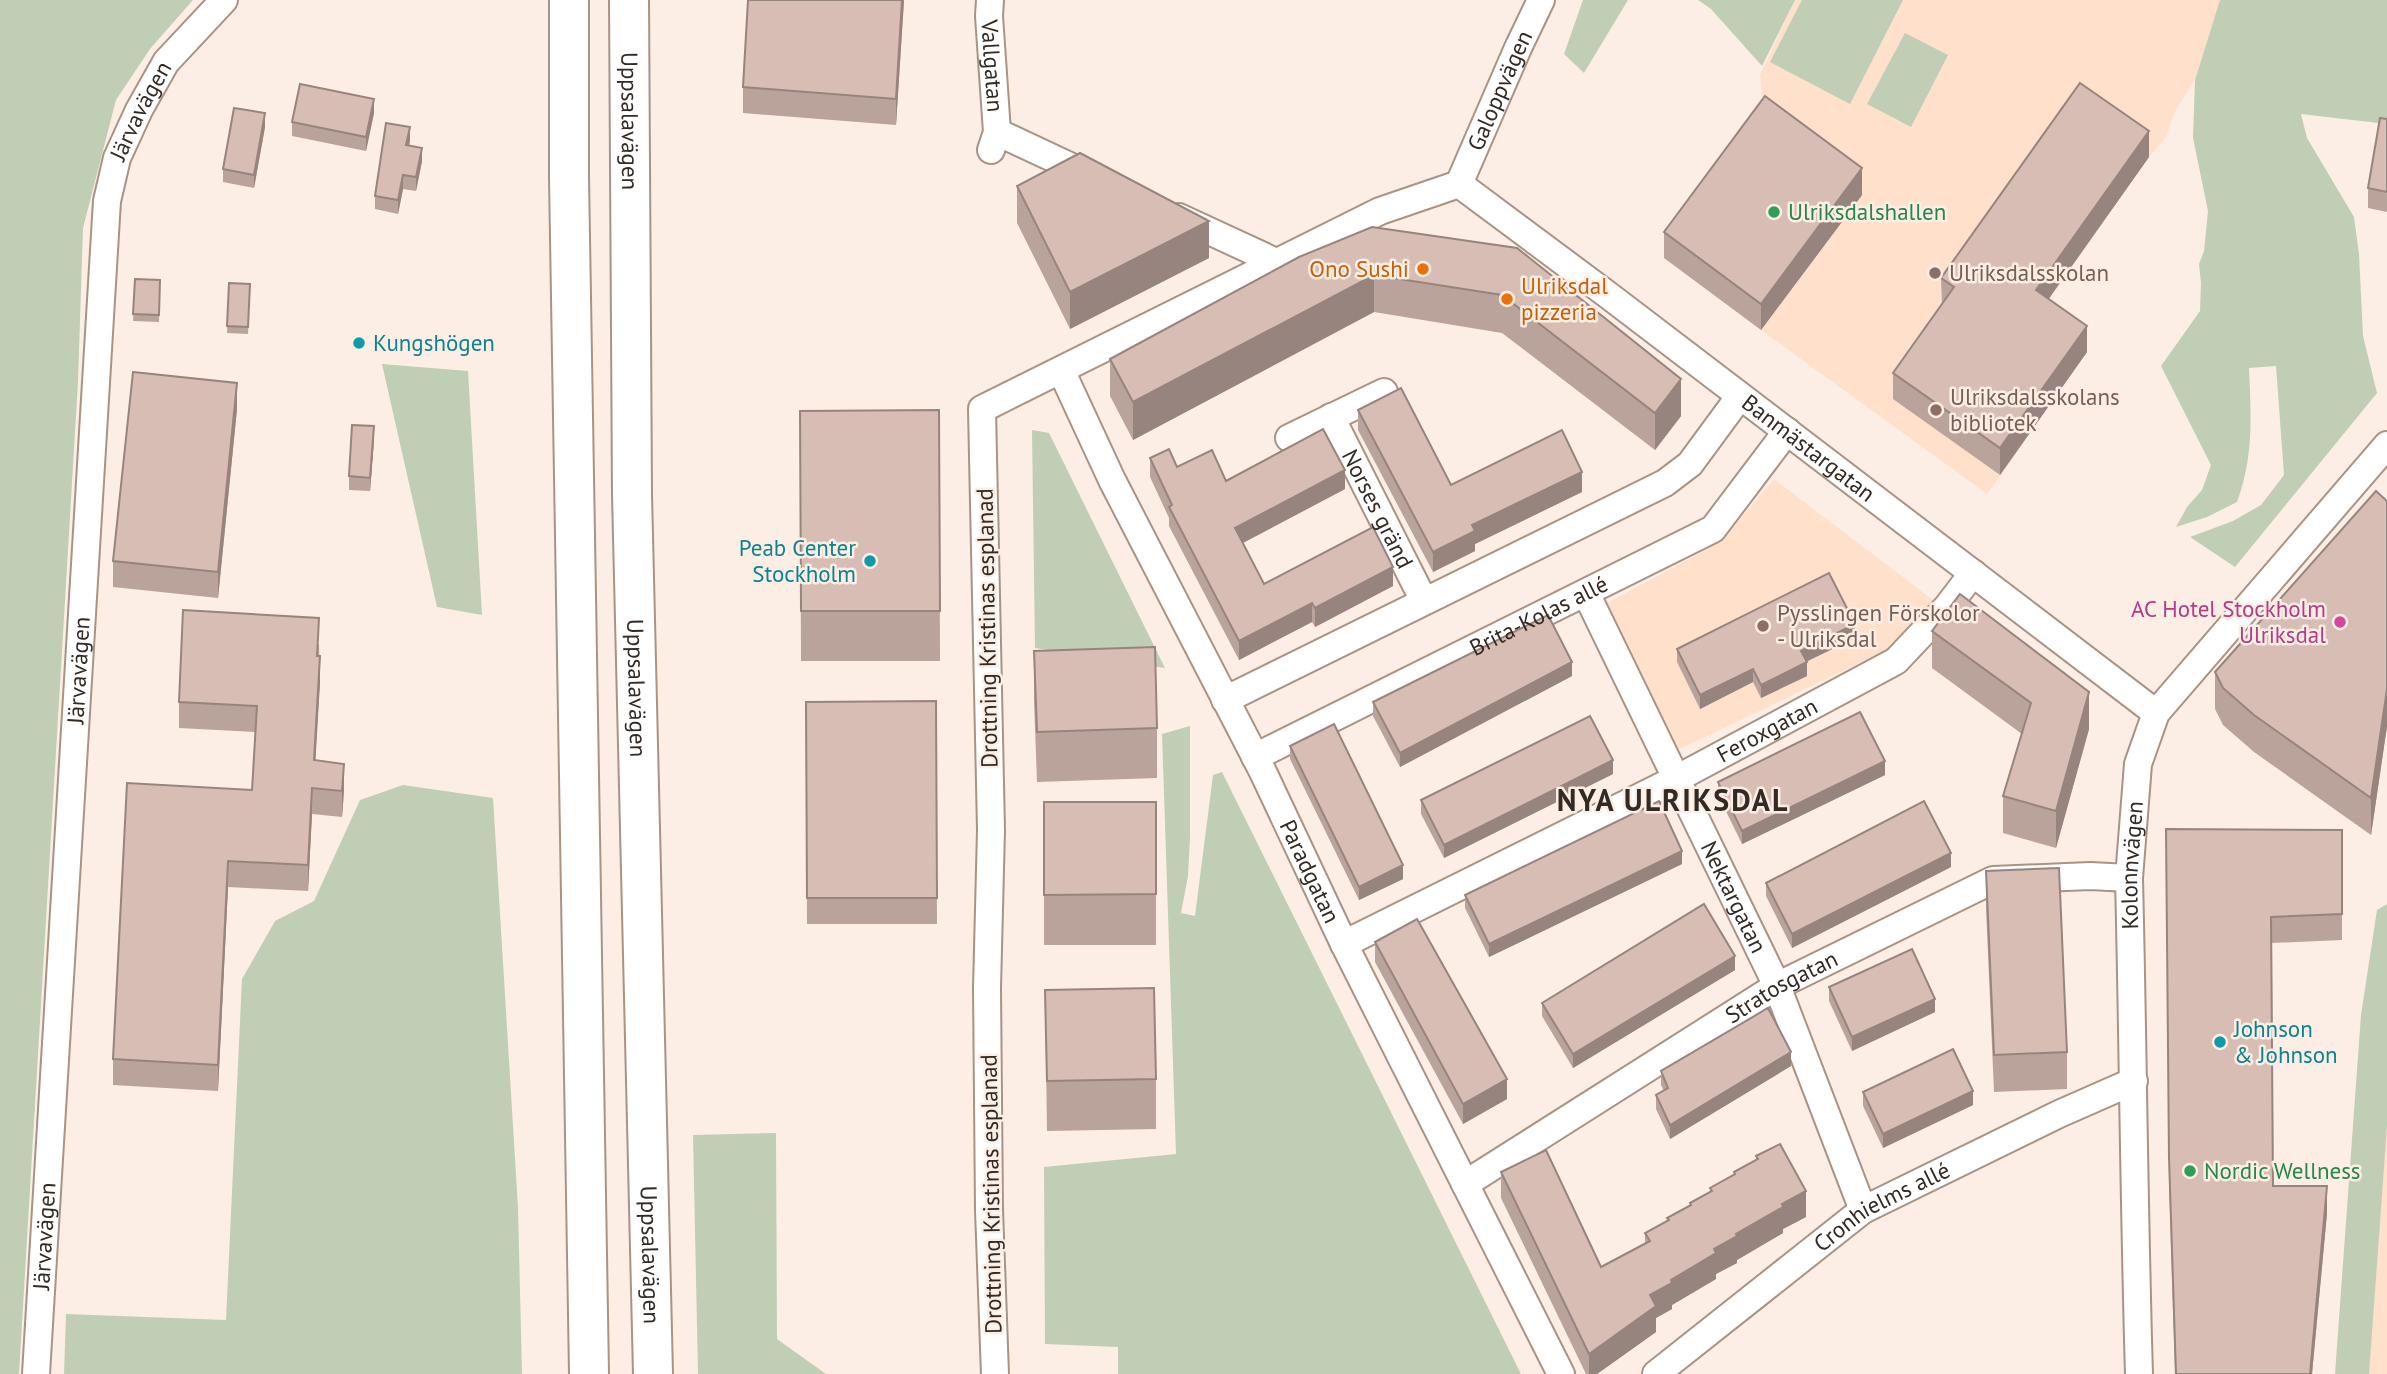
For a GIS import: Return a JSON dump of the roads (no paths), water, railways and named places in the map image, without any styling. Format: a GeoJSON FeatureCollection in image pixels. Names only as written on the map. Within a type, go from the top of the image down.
{"type":"FeatureCollection","features":[{"type":"Feature","properties":{"kind":"highway"},"geometry":{"type":"LineString","coordinates":[[554,0],[569,177]]}},
{"type":"Feature","properties":{"kind":"highway"},"geometry":{"type":"LineString","coordinates":[[569,0],[569,177],[589,1374]]}},
{"type":"Feature","properties":{"kind":"highway","name":"Uppsalavägen"},"geometry":{"type":"LineString","coordinates":[[629,0],[632,494],[653,1374]]}},
{"type":"Feature","properties":{"kind":"street","name":"Järvavägen"},"geometry":{"type":"LineString","coordinates":[[36,1374],[107,201],[117,158],[139,110],[166,62],[224,0]]}},
{"type":"Feature","properties":{"kind":"street","name":"Vallgatan"},"geometry":{"type":"LineString","coordinates":[[990,0],[994,141],[1118,189]]}},
{"type":"Feature","properties":{"kind":"street","name":"Galoppvägen"},"geometry":{"type":"LineString","coordinates":[[1459,184],[1541,0]]}},
{"type":"Feature","properties":{"kind":"street","name":"Drottning Kristinas esplanad"},"geometry":{"type":"LineString","coordinates":[[995,1374],[989,1210],[987,988],[992,830],[982,409],[1380,211],[1459,184]]}},
{"type":"Feature","properties":{"kind":"street","name":"Banmästargatan"},"geometry":{"type":"LineString","coordinates":[[1459,184],[2156,713]]}},
{"type":"Feature","properties":{"kind":"street"},"geometry":{"type":"LineString","coordinates":[[1155,206],[1276,262]]}},
{"type":"Feature","properties":{"kind":"street","name":"Paradgatan"},"geometry":{"type":"LineString","coordinates":[[1061,370],[1112,480],[1255,757],[1344,944],[1561,1374]]}},
{"type":"Feature","properties":{"kind":"street"},"geometry":{"type":"LineString","coordinates":[[1289,438],[1384,392]]}},
{"type":"Feature","properties":{"kind":"street"},"geometry":{"type":"LineString","coordinates":[[1225,700],[1678,475],[1704,447],[1740,396]]}},
{"type":"Feature","properties":{"kind":"street","name":"Norses gränd"},"geometry":{"type":"LineString","coordinates":[[1331,417],[1424,601]]}},
{"type":"Feature","properties":{"kind":"street","name":"Brita-Kolas allé"},"geometry":{"type":"LineString","coordinates":[[1255,757],[1713,529],[1787,431]]}},
{"type":"Feature","properties":{"kind":"street","name":"Kolonnvägen"},"geometry":{"type":"LineString","coordinates":[[2139,1374],[2129,878],[2138,764],[2156,713],[2387,445]]}},
{"type":"Feature","properties":{"kind":"street","name":"Feroxgatan"},"geometry":{"type":"LineString","coordinates":[[1344,944],[1676,779],[1896,661],[1947,607],[1973,573]]}},
{"type":"Feature","properties":{"kind":"street","name":"Nektargatan"},"geometry":{"type":"LineString","coordinates":[[1586,593],[1777,986],[1863,1210]]}},
{"type":"Feature","properties":{"kind":"street","name":"Stratosgatan"},"geometry":{"type":"LineString","coordinates":[[1465,1184],[1777,986],[1993,880],[2090,876],[2129,878]]}},
{"type":"Feature","properties":{"kind":"street","name":"Cronhielms allé"},"geometry":{"type":"LineString","coordinates":[[1656,1374],[1863,1210],[2059,1114],[2134,1081]]}},
{"type":"Feature","properties":{"kind":"place","name":"Ulriksdalshallen"},"geometry":{"type":"Point","coordinates":[1774,212]}},
{"type":"Feature","properties":{"kind":"place","name":"Ono Sushi"},"geometry":{"type":"Point","coordinates":[1423,269]}},
{"type":"Feature","properties":{"kind":"place","name":"Ulriksdalsskolan"},"geometry":{"type":"Point","coordinates":[1935,273]}},
{"type":"Feature","properties":{"kind":"place","name":"Ulriksdal pizzeria"},"geometry":{"type":"Point","coordinates":[1507,299]}},
{"type":"Feature","properties":{"kind":"place","name":"Kungshögen"},"geometry":{"type":"Point","coordinates":[359,343]}},
{"type":"Feature","properties":{"kind":"place","name":"Ulriksdalsskolans bibliotek"},"geometry":{"type":"Point","coordinates":[1936,410]}},
{"type":"Feature","properties":{"kind":"place","name":"Peab Center Stockholm"},"geometry":{"type":"Point","coordinates":[870,561]}},
{"type":"Feature","properties":{"kind":"place","name":"AC Hotel Stockholm Ulriksdal"},"geometry":{"type":"Point","coordinates":[2340,622]}},
{"type":"Feature","properties":{"kind":"place","name":"Pysslingen Förskolor - Ulriksdal"},"geometry":{"type":"Point","coordinates":[1763,626]}},
{"type":"Feature","properties":{"kind":"place","name":"Johnson & Johnson"},"geometry":{"type":"Point","coordinates":[2220,1042]}},
{"type":"Feature","properties":{"kind":"place","name":"Nordic Wellness"},"geometry":{"type":"Point","coordinates":[2190,1171]}},
{"type":"Feature","properties":{"kind":"district","name":"NYA ULRIKSDAL"},"geometry":{"type":"Point","coordinates":[1673,801]}}]}
